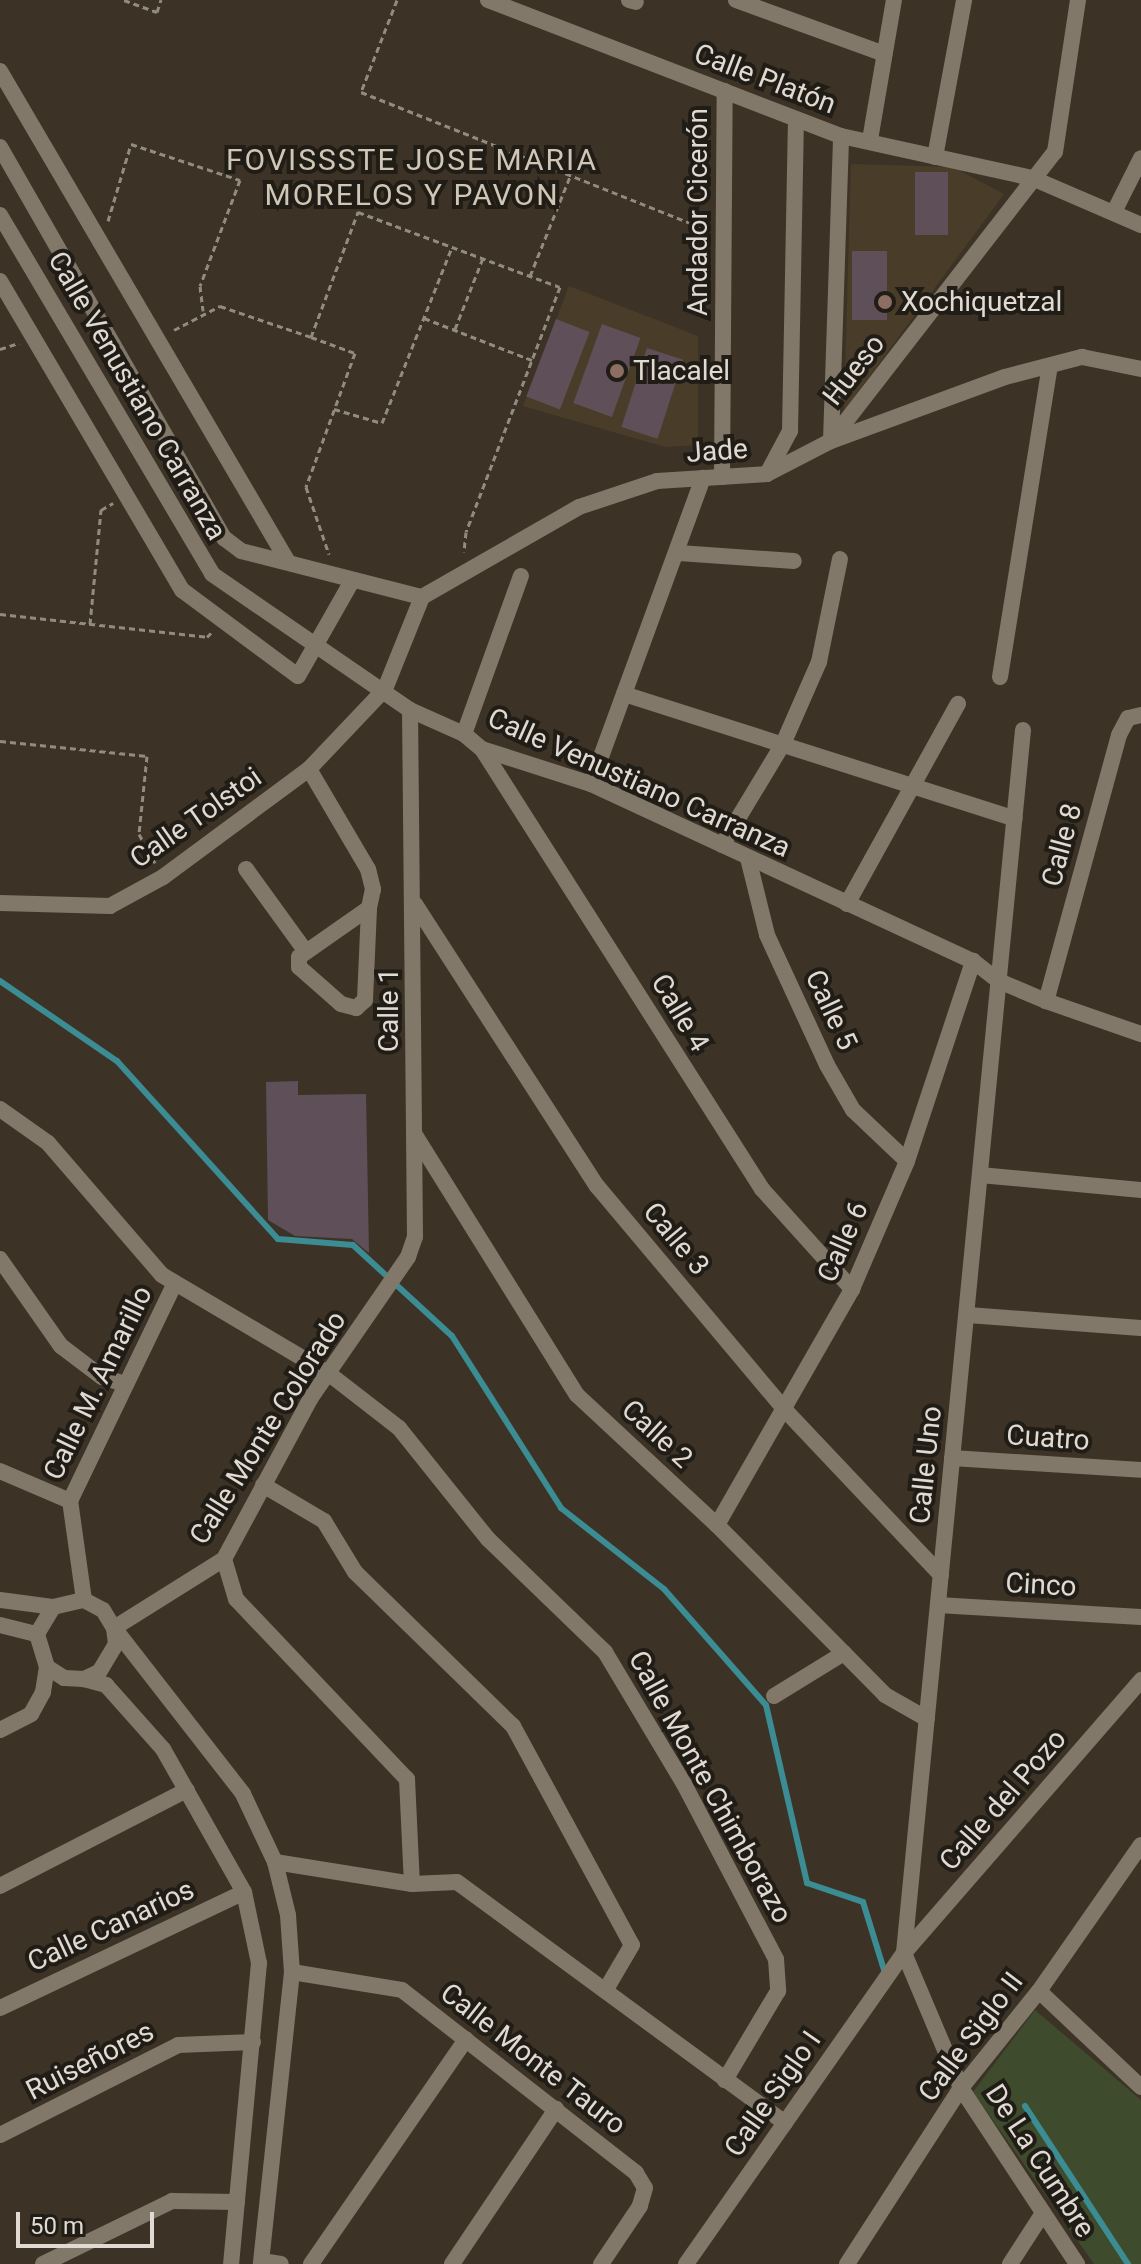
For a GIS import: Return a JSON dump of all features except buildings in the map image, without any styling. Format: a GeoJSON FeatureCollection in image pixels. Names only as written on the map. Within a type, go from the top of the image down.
{"type":"FeatureCollection","features":[{"type":"Feature","properties":{"kind":"street","name":"Calle Platón"},"geometry":{"type":"LineString","coordinates":[[488,0],[841,136],[1032,178],[1141,225]]}},
{"type":"Feature","properties":{"kind":"street"},"geometry":{"type":"LineString","coordinates":[[736,0],[884,54]]}},
{"type":"Feature","properties":{"kind":"street"},"geometry":{"type":"LineString","coordinates":[[870,140],[894,0]]}},
{"type":"Feature","properties":{"kind":"street"},"geometry":{"type":"LineString","coordinates":[[935,157],[964,0]]}},
{"type":"Feature","properties":{"kind":"street","name":"Hueso"},"geometry":{"type":"LineString","coordinates":[[831,441],[1055,152],[1078,0]]}},
{"type":"Feature","properties":{"kind":"street"},"geometry":{"type":"LineString","coordinates":[[0,71],[288,562]]}},
{"type":"Feature","properties":{"kind":"street","name":"Andador Cicerón"},"geometry":{"type":"LineString","coordinates":[[722,477],[725,91]]}},
{"type":"Feature","properties":{"kind":"street"},"geometry":{"type":"LineString","coordinates":[[767,474],[790,431],[796,119]]}},
{"type":"Feature","properties":{"kind":"street"},"geometry":{"type":"LineString","coordinates":[[831,441],[841,136]]}},
{"type":"Feature","properties":{"kind":"street","name":"Calle Venustiano Carranza"},"geometry":{"type":"LineString","coordinates":[[0,147],[224,538],[241,551],[422,597]]}},
{"type":"Feature","properties":{"kind":"street"},"geometry":{"type":"LineString","coordinates":[[1114,212],[1141,158]]}},
{"type":"Feature","properties":{"kind":"street","name":"Calle Venustiano Carranza"},"geometry":{"type":"LineString","coordinates":[[0,215],[212,574],[385,689],[410,710],[464,734],[482,749],[591,784],[973,961],[999,981],[1141,1034]]}},
{"type":"Feature","properties":{"kind":"street"},"geometry":{"type":"LineString","coordinates":[[0,281],[123,495],[182,590],[292,676],[302,672],[352,581]]}},
{"type":"Feature","properties":{"kind":"street","name":"Jade"},"geometry":{"type":"LineString","coordinates":[[422,597],[579,507],[657,481],[767,474],[831,441],[1005,377],[1082,357],[1141,369]]}},
{"type":"Feature","properties":{"kind":"street"},"geometry":{"type":"LineString","coordinates":[[1000,677],[1050,366]]}},
{"type":"Feature","properties":{"kind":"street"},"geometry":{"type":"LineString","coordinates":[[591,784],[679,553],[703,478]]}},
{"type":"Feature","properties":{"kind":"street"},"geometry":{"type":"LineString","coordinates":[[679,553],[794,561]]}},
{"type":"Feature","properties":{"kind":"street"},"geometry":{"type":"LineString","coordinates":[[722,845],[783,744],[819,662],[840,559]]}},
{"type":"Feature","properties":{"kind":"street"},"geometry":{"type":"LineString","coordinates":[[464,734],[521,576]]}},
{"type":"Feature","properties":{"kind":"street"},"geometry":{"type":"LineString","coordinates":[[385,689],[422,597]]}},
{"type":"Feature","properties":{"kind":"street","name":"Calle Tolstoi"},"geometry":{"type":"LineString","coordinates":[[0,903],[110,906],[163,877],[309,769],[385,689]]}},
{"type":"Feature","properties":{"kind":"street"},"geometry":{"type":"LineString","coordinates":[[624,694],[1015,819]]}},
{"type":"Feature","properties":{"kind":"street"},"geometry":{"type":"LineString","coordinates":[[847,904],[958,704]]}},
{"type":"Feature","properties":{"kind":"street","name":"Calle 1"},"geometry":{"type":"LineString","coordinates":[[380,1301],[408,1257],[415,1237],[415,904],[410,710]]}},
{"type":"Feature","properties":{"kind":"street","name":"Calle 8"},"geometry":{"type":"LineString","coordinates":[[1046,1001],[1119,735],[1128,718],[1141,715]]}},
{"type":"Feature","properties":{"kind":"street","name":"Calle Uno"},"geometry":{"type":"LineString","coordinates":[[904,1953],[1023,730]]}},
{"type":"Feature","properties":{"kind":"street","name":"Calle 4"},"geometry":{"type":"LineString","coordinates":[[482,749],[762,1189],[852,1289]]}},
{"type":"Feature","properties":{"kind":"street"},"geometry":{"type":"LineString","coordinates":[[309,769],[368,869],[369,908],[365,1000],[356,1008],[341,1004],[299,967],[299,957],[369,908]]}},
{"type":"Feature","properties":{"kind":"street","name":"Calle 5"},"geometry":{"type":"LineString","coordinates":[[748,858],[767,935],[827,1065],[853,1110],[907,1161]]}},
{"type":"Feature","properties":{"kind":"street"},"geometry":{"type":"LineString","coordinates":[[246,869],[306,952]]}},
{"type":"Feature","properties":{"kind":"street","name":"Calle 3"},"geometry":{"type":"LineString","coordinates":[[415,904],[597,1186],[785,1410],[941,1575]]}},
{"type":"Feature","properties":{"kind":"street","name":"Calle 6"},"geometry":{"type":"LineString","coordinates":[[717,1525],[852,1289],[907,1161],[973,961]]}},
{"type":"Feature","properties":{"kind":"street","name":"Calle Monte Chimborazo"},"geometry":{"type":"LineString","coordinates":[[0,1109],[48,1143],[104,1206],[135,1250],[175,1283],[328,1373],[399,1428],[488,1539],[605,1652],[684,1784],[780,1973],[778,1991],[725,2080]]}},
{"type":"Feature","properties":{"kind":"street","name":"Calle 2"},"geometry":{"type":"LineString","coordinates":[[415,1135],[577,1395],[717,1525],[885,1695],[927,1719]]}},
{"type":"Feature","properties":{"kind":"street"},"geometry":{"type":"LineString","coordinates":[[980,1175],[1141,1190]]}},
{"type":"Feature","properties":{"kind":"street"},"geometry":{"type":"LineString","coordinates":[[0,1259],[61,1346],[102,1377],[125,1384]]}},
{"type":"Feature","properties":{"kind":"street","name":"Calle M. Amarillo"},"geometry":{"type":"LineString","coordinates":[[84,1600],[70,1501],[175,1283]]}},
{"type":"Feature","properties":{"kind":"street","name":"Calle Monte Colorado"},"geometry":{"type":"LineString","coordinates":[[114,1628],[224,1559],[328,1373],[380,1301]]}},
{"type":"Feature","properties":{"kind":"street"},"geometry":{"type":"LineString","coordinates":[[968,1315],[1141,1328]]}},
{"type":"Feature","properties":{"kind":"street","name":"Cuatro"},"geometry":{"type":"LineString","coordinates":[[952,1458],[1141,1470]]}},
{"type":"Feature","properties":{"kind":"street"},"geometry":{"type":"LineString","coordinates":[[0,1471],[70,1501]]}},
{"type":"Feature","properties":{"kind":"street"},"geometry":{"type":"LineString","coordinates":[[263,1485],[324,1521],[355,1572],[513,1726],[632,1945],[605,1991]]}},
{"type":"Feature","properties":{"kind":"street"},"geometry":{"type":"LineString","coordinates":[[224,1559],[236,1599],[407,1779],[412,1884]]}},
{"type":"Feature","properties":{"kind":"street"},"geometry":{"type":"LineString","coordinates":[[0,1600],[53,1607],[84,1600],[103,1610],[243,1794],[275,1862],[288,1915],[292,1972],[261,2262],[281,2264]]}},
{"type":"Feature","properties":{"kind":"street","name":"Cinco"},"geometry":{"type":"LineString","coordinates":[[938,1605],[1141,1617]]}},
{"type":"Feature","properties":{"kind":"street"},"geometry":{"type":"LineString","coordinates":[[0,1730],[31,1714],[43,1692],[47,1667],[37,1634],[53,1607]]}},
{"type":"Feature","properties":{"kind":"street"},"geometry":{"type":"LineString","coordinates":[[0,1625],[37,1634]]}},
{"type":"Feature","properties":{"kind":"street"},"geometry":{"type":"LineString","coordinates":[[84,1679],[110,1660],[114,1628]]}},
{"type":"Feature","properties":{"kind":"street"},"geometry":{"type":"LineString","coordinates":[[774,1696],[844,1653]]}},
{"type":"Feature","properties":{"kind":"street"},"geometry":{"type":"LineString","coordinates":[[47,1667],[64,1678],[106,1685],[163,1749],[244,1892],[259,1963],[231,2264]]}},
{"type":"Feature","properties":{"kind":"street","name":"Calle del Pozo"},"geometry":{"type":"LineString","coordinates":[[904,1953],[1141,1680]]}},
{"type":"Feature","properties":{"kind":"street"},"geometry":{"type":"LineString","coordinates":[[0,1886],[187,1790]]}},
{"type":"Feature","properties":{"kind":"street","name":"Calle Siglo II"},"geometry":{"type":"LineString","coordinates":[[847,2264],[961,2088],[1039,1991],[1138,1854]]}},
{"type":"Feature","properties":{"kind":"street"},"geometry":{"type":"LineString","coordinates":[[275,1862],[412,1884],[457,1882],[785,2123]]}},
{"type":"Feature","properties":{"kind":"street","name":"Calle Canarios"},"geometry":{"type":"LineString","coordinates":[[0,2008],[244,1892]]}},
{"type":"Feature","properties":{"kind":"street","name":"De La Cumbre"},"geometry":{"type":"LineString","coordinates":[[904,1953],[961,2088],[1077,2264]]}},
{"type":"Feature","properties":{"kind":"street","name":"Calle Siglo I"},"geometry":{"type":"LineString","coordinates":[[686,2264],[904,1953]]}},
{"type":"Feature","properties":{"kind":"street","name":"Calle Monte Tauro"},"geometry":{"type":"LineString","coordinates":[[292,1972],[402,1990],[636,2173],[645,2188],[640,2206],[601,2264]]}},
{"type":"Feature","properties":{"kind":"street"},"geometry":{"type":"LineString","coordinates":[[1039,1991],[1140,2084]]}},
{"type":"Feature","properties":{"kind":"street"},"geometry":{"type":"LineString","coordinates":[[311,2264],[466,2039]]}},
{"type":"Feature","properties":{"kind":"street","name":"Ruiseñores"},"geometry":{"type":"LineString","coordinates":[[0,2135],[178,2045],[253,2042]]}},
{"type":"Feature","properties":{"kind":"street"},"geometry":{"type":"LineString","coordinates":[[452,2264],[556,2109]]}},
{"type":"Feature","properties":{"kind":"street"},"geometry":{"type":"LineString","coordinates":[[245,2127],[275,2130]]}},
{"type":"Feature","properties":{"kind":"street"},"geometry":{"type":"LineString","coordinates":[[43,2264],[172,2201],[237,2202]]}},
{"type":"Feature","properties":{"kind":"street"},"geometry":{"type":"LineString","coordinates":[[1010,2264],[1043,2213]]}},
{"type":"Feature","properties":{"kind":"path"},"geometry":{"type":"LineString","coordinates":[[124,0],[157,12],[161,0]]}},
{"type":"Feature","properties":{"kind":"path"},"geometry":{"type":"LineString","coordinates":[[397,0],[361,92],[724,236]]}},
{"type":"Feature","properties":{"kind":"path"},"geometry":{"type":"LineString","coordinates":[[106,229],[131,144],[240,180],[200,286],[203,311]]}},
{"type":"Feature","properties":{"kind":"path"},"geometry":{"type":"LineString","coordinates":[[530,276],[571,174]]}},
{"type":"Feature","properties":{"kind":"path"},"geometry":{"type":"LineString","coordinates":[[311,337],[358,212],[560,287],[466,532],[461,575]]}},
{"type":"Feature","properties":{"kind":"path"},"geometry":{"type":"LineString","coordinates":[[334,409],[382,423],[452,247]]}},
{"type":"Feature","properties":{"kind":"path"},"geometry":{"type":"LineString","coordinates":[[455,330],[483,258]]}},
{"type":"Feature","properties":{"kind":"path"},"geometry":{"type":"LineString","coordinates":[[157,342],[203,311],[220,306],[355,353],[306,487],[336,575]]}},
{"type":"Feature","properties":{"kind":"path"},"geometry":{"type":"LineString","coordinates":[[424,318],[532,360]]}},
{"type":"Feature","properties":{"kind":"path"},"geometry":{"type":"LineString","coordinates":[[90,624],[101,510],[123,495]]}},
{"type":"Feature","properties":{"kind":"path"},"geometry":{"type":"LineString","coordinates":[[0,614],[207,637],[223,620]]}},
{"type":"Feature","properties":{"kind":"path"},"geometry":{"type":"LineString","coordinates":[[0,741],[147,756],[139,834],[163,877]]}},
{"type":"Feature","properties":{"kind":"shaded area","name":"Xochiquetzal"},"geometry":{"type":"Polygon","coordinates":[[[851,164],[953,167],[1004,194],[844,411],[851,164]]]}},
{"type":"Feature","properties":{"kind":"shaded area","name":"Tlacalel"},"geometry":{"type":"Polygon","coordinates":[[[569,286],[698,336],[698,445],[665,447],[523,406],[569,286]]]}},
{"type":"Feature","properties":{"kind":"green space"},"geometry":{"type":"Polygon","coordinates":[[[1035,2010],[1141,2100],[1141,2264],[1094,2264],[973,2092],[1035,2010]]]}},
{"type":"Feature","properties":{"kind":"waterway"},"geometry":{"type":"LineString","coordinates":[[0,981],[117,1061],[278,1239],[353,1245],[452,1336],[561,1508],[664,1589],[766,1705],[807,1883],[863,1902],[884,1970]]}},
{"type":"Feature","properties":{"kind":"waterway"},"geometry":{"type":"LineString","coordinates":[[1025,2106],[1128,2264]]}},
{"type":"Feature","properties":{"kind":"place","name":"Xochiquetzal"},"geometry":{"type":"Point","coordinates":[885,302]}},
{"type":"Feature","properties":{"kind":"place","name":"Tlacalel"},"geometry":{"type":"Point","coordinates":[617,371]}},
{"type":"Feature","properties":{"kind":"district","name":"FOVISSSTE JOSE MARIA MORELOS Y PAVON"},"geometry":{"type":"Point","coordinates":[412,177]}}]}
